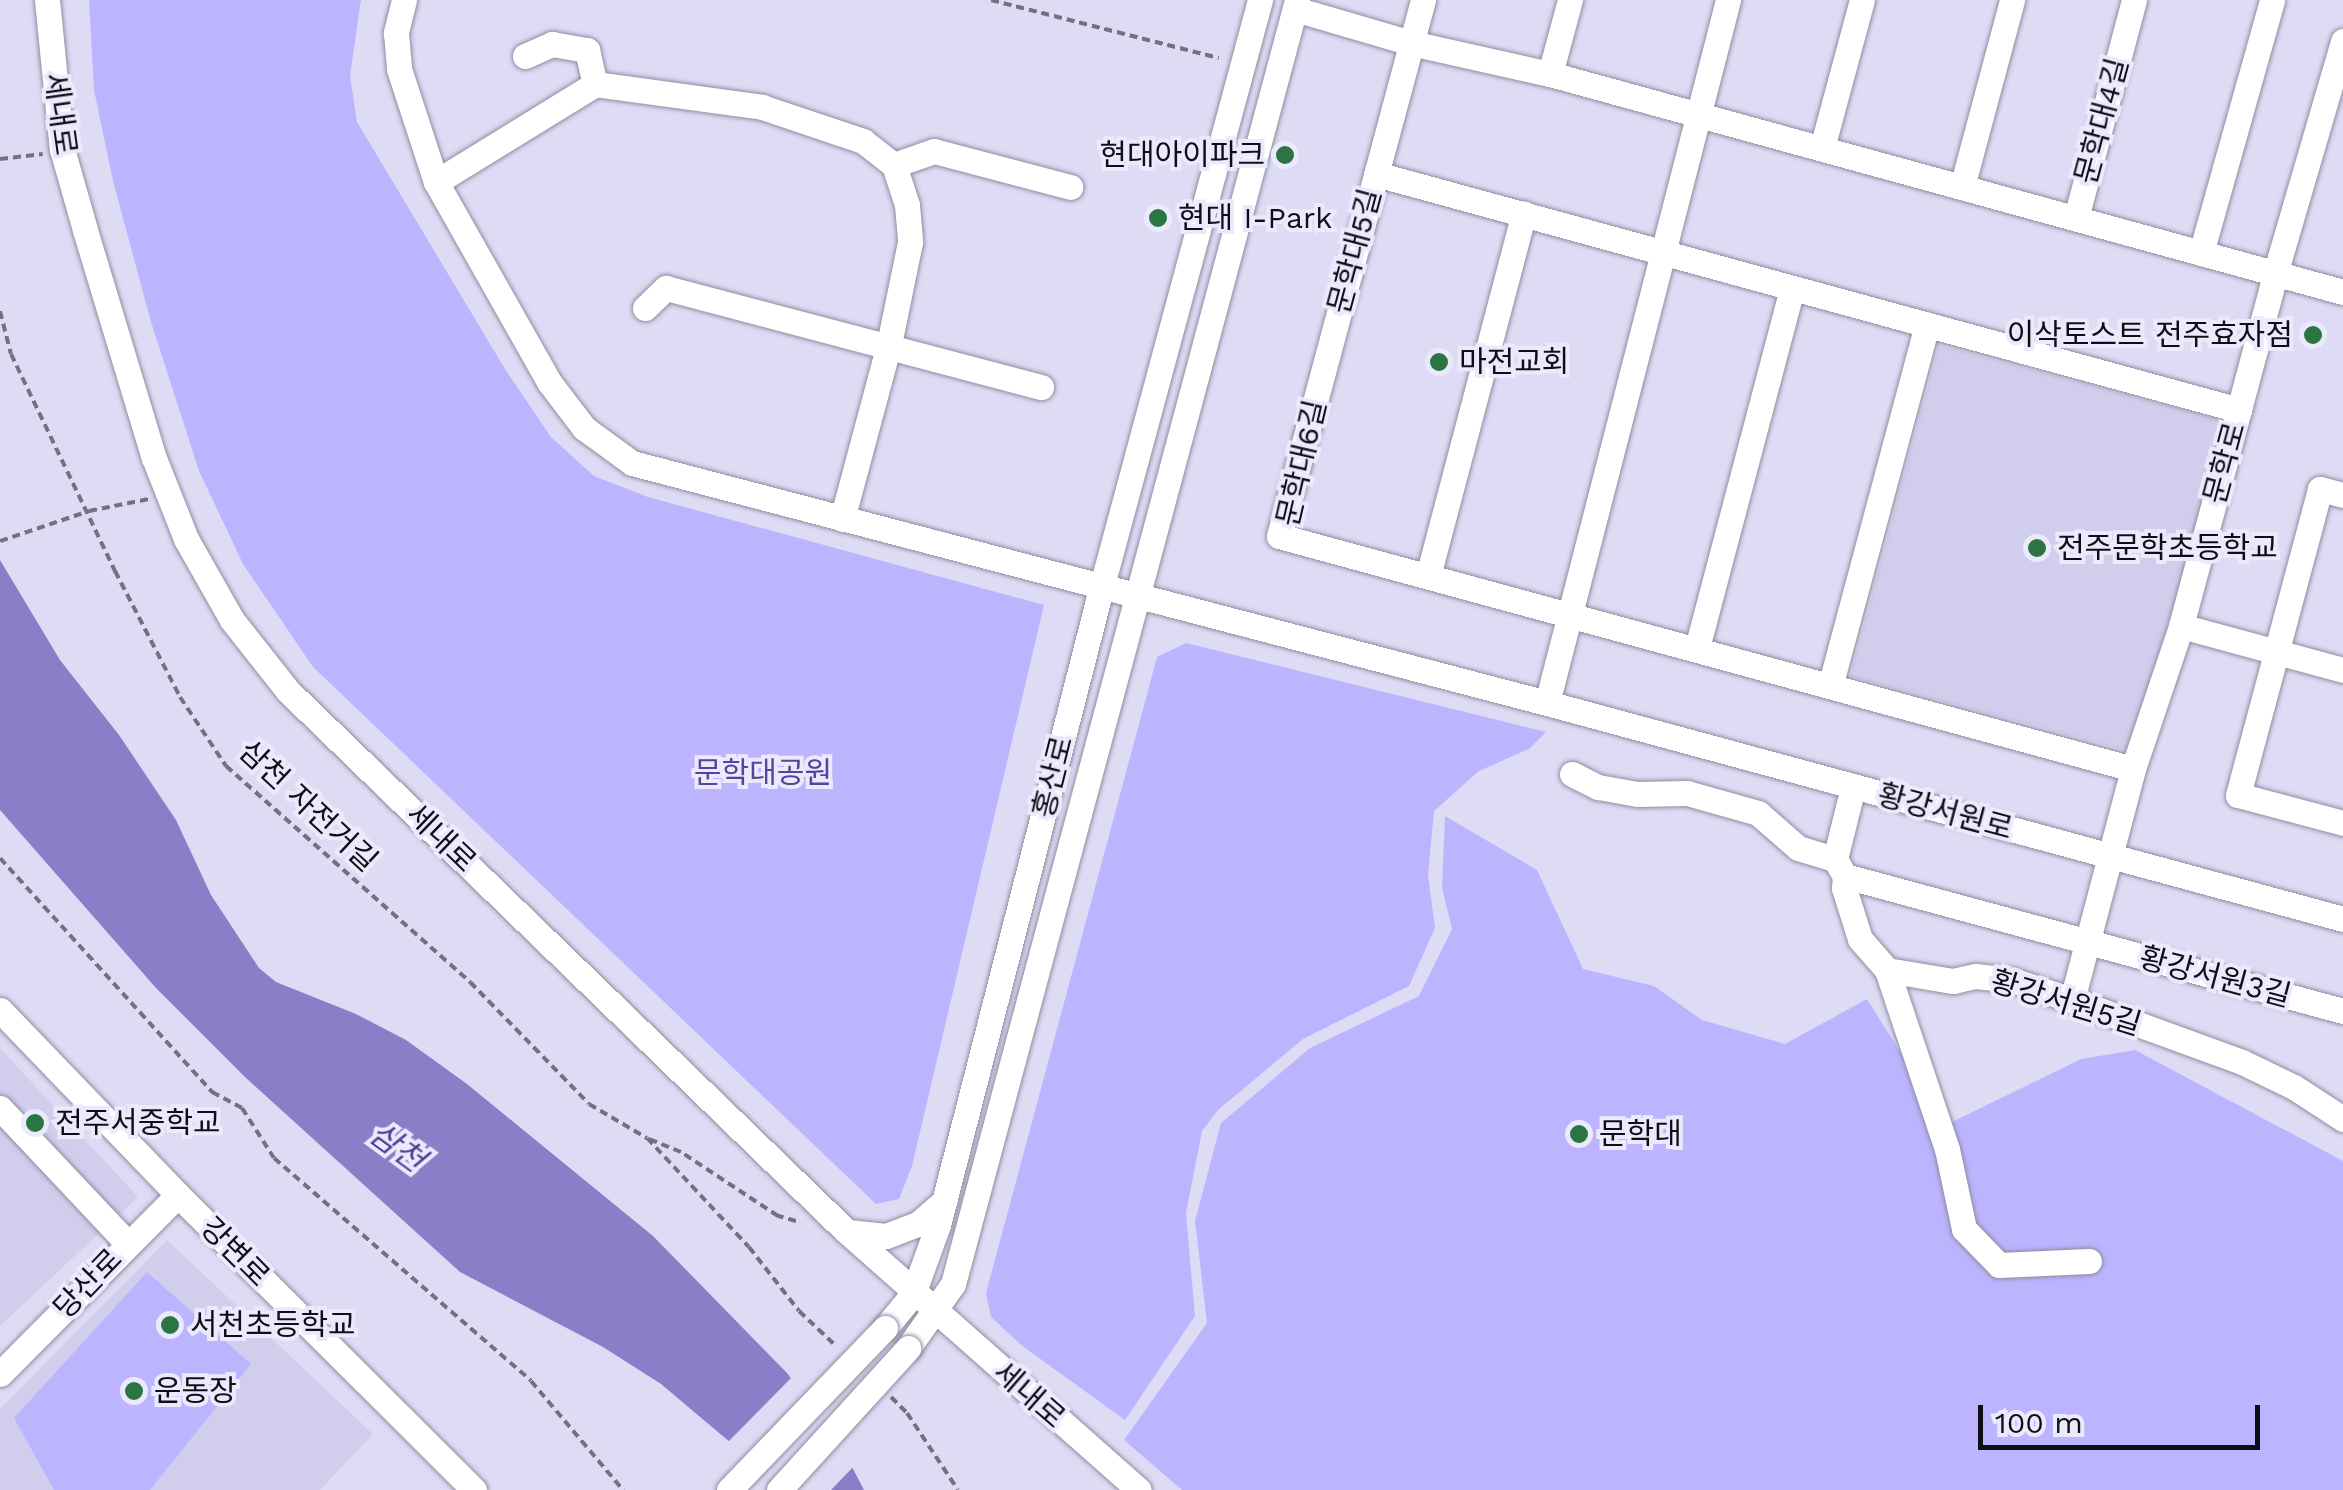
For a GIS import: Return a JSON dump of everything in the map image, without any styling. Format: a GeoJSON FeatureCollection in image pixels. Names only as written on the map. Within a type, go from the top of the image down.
{"type":"FeatureCollection","features":[{"type":"Feature","properties":{"kind":"street","name":"세내로"},"geometry":{"type":"LineString","coordinates":[[47,0],[62,149],[168,495],[186,539],[232,620],[288,691],[848,1232],[913,1294],[1139,1490]]}},
{"type":"Feature","properties":{"kind":"street","name":"황강서원로"},"geometry":{"type":"LineString","coordinates":[[404,0],[396,33],[399,69],[436,182],[549,382],[584,428],[632,464],[1547,703],[2343,919]]}},
{"type":"Feature","properties":{"kind":"street","name":"홍산로"},"geometry":{"type":"LineString","coordinates":[[729,1490],[886,1328],[913,1294],[928,1263],[1101,589],[1260,0]]}},
{"type":"Feature","properties":{"kind":"street"},"geometry":{"type":"LineString","coordinates":[[1376,174],[1422,0]]}},
{"type":"Feature","properties":{"kind":"street"},"geometry":{"type":"LineString","coordinates":[[1550,74],[1570,0]]}},
{"type":"Feature","properties":{"kind":"street"},"geometry":{"type":"LineString","coordinates":[[1547,703],[1728,0]]}},
{"type":"Feature","properties":{"kind":"street"},"geometry":{"type":"LineString","coordinates":[[1822,148],[1862,0]]}},
{"type":"Feature","properties":{"kind":"street"},"geometry":{"type":"LineString","coordinates":[[1962,187],[2012,0]]}},
{"type":"Feature","properties":{"kind":"street"},"geometry":{"type":"LineString","coordinates":[[2201,252],[2272,0]]}},
{"type":"Feature","properties":{"kind":"street","name":"홍산로"},"geometry":{"type":"LineString","coordinates":[[779,1490],[908,1348],[935,1312],[958,1267],[1296,4]]}},
{"type":"Feature","properties":{"kind":"street","name":"문학대4길"},"geometry":{"type":"LineString","coordinates":[[1296,4],[1411,42],[1550,74],[2343,292]]}},
{"type":"Feature","properties":{"kind":"street","name":"문학대4길"},"geometry":{"type":"LineString","coordinates":[[2076,218],[2131,12]]}},
{"type":"Feature","properties":{"kind":"street","name":"문학로"},"geometry":{"type":"LineString","coordinates":[[2072,1000],[2133,769],[2181,626],[2275,274],[2343,41]]}},
{"type":"Feature","properties":{"kind":"street"},"geometry":{"type":"LineString","coordinates":[[525,56],[552,44],[587,50],[595,84]]}},
{"type":"Feature","properties":{"kind":"street"},"geometry":{"type":"LineString","coordinates":[[436,182],[595,84],[762,107],[863,141],[894,165],[907,205],[910,242],[889,344],[842,519]]}},
{"type":"Feature","properties":{"kind":"street"},"geometry":{"type":"LineString","coordinates":[[894,165],[934,151],[1070,187]]}},
{"type":"Feature","properties":{"kind":"street","name":"문학대5길"},"geometry":{"type":"LineString","coordinates":[[1326,362],[1376,174],[2239,410]]}},
{"type":"Feature","properties":{"kind":"street"},"geometry":{"type":"LineString","coordinates":[[1428,576],[1524,213]]}},
{"type":"Feature","properties":{"kind":"street"},"geometry":{"type":"LineString","coordinates":[[645,308],[666,288],[1042,387]]}},
{"type":"Feature","properties":{"kind":"street"},"geometry":{"type":"LineString","coordinates":[[1696,648],[1792,288]]}},
{"type":"Feature","properties":{"kind":"street"},"geometry":{"type":"LineString","coordinates":[[1831,684],[1927,325]]}},
{"type":"Feature","properties":{"kind":"street","name":"문학대6길"},"geometry":{"type":"LineString","coordinates":[[1326,362],[1280,536],[2133,769]]}},
{"type":"Feature","properties":{"kind":"street"},"geometry":{"type":"LineString","coordinates":[[2332,492],[2276,652],[2238,795],[2343,823]]}},
{"type":"Feature","properties":{"kind":"street"},"geometry":{"type":"LineString","coordinates":[[2181,626],[2343,670]]}},
{"type":"Feature","properties":{"kind":"street","name":"황강서원5길"},"geometry":{"type":"LineString","coordinates":[[1572,774],[1598,787],[1636,794],[1687,792],[1758,813],[1798,848],[1840,868],[2088,942]]}},
{"type":"Feature","properties":{"kind":"street"},"geometry":{"type":"LineString","coordinates":[[1853,786],[1840,868],[1844,888],[1860,939],[1887,970],[1947,1149],[1964,1229],[1999,1265],[2090,1260]]}},
{"type":"Feature","properties":{"kind":"street","name":"황강서원3길"},"geometry":{"type":"LineString","coordinates":[[2088,942],[2343,1011]]}},
{"type":"Feature","properties":{"kind":"street","name":"황강서원5길"},"geometry":{"type":"LineString","coordinates":[[1887,970],[1953,981],[1975,976],[2012,980],[2242,1062],[2294,1087],[2343,1118]]}},
{"type":"Feature","properties":{"kind":"street","name":"강변로"},"geometry":{"type":"LineString","coordinates":[[0,1010],[178,1195],[474,1490]]}},
{"type":"Feature","properties":{"kind":"street"},"geometry":{"type":"LineString","coordinates":[[0,1108],[128,1244]]}},
{"type":"Feature","properties":{"kind":"street","name":"당산로"},"geometry":{"type":"LineString","coordinates":[[0,1374],[178,1195]]}},
{"type":"Feature","properties":{"kind":"street"},"geometry":{"type":"LineString","coordinates":[[848,1232],[886,1236],[918,1224],[944,1201]]}},
{"type":"Feature","properties":{"kind":"path"},"geometry":{"type":"LineString","coordinates":[[991,0],[1219,58]]}},
{"type":"Feature","properties":{"kind":"path"},"geometry":{"type":"LineString","coordinates":[[0,159],[30,158]]}},
{"type":"Feature","properties":{"kind":"path","name":"삼천 자전거길"},"geometry":{"type":"LineString","coordinates":[[0,312],[11,354],[89,510],[114,572],[180,697],[226,766],[470,982],[590,1104],[646,1138],[681,1152],[778,1216],[796,1220]]}},
{"type":"Feature","properties":{"kind":"path"},"geometry":{"type":"LineString","coordinates":[[2,540],[89,510],[168,495]]}},
{"type":"Feature","properties":{"kind":"path"},"geometry":{"type":"LineString","coordinates":[[0,858],[212,1092],[242,1108],[274,1158],[531,1381],[623,1490]]}},
{"type":"Feature","properties":{"kind":"path","name":"삼천 자전거길"},"geometry":{"type":"LineString","coordinates":[[646,1138],[749,1246],[799,1310],[840,1349]]}},
{"type":"Feature","properties":{"kind":"path"},"geometry":{"type":"LineString","coordinates":[[880,1387],[907,1412],[958,1490]]}},
{"type":"Feature","properties":{"kind":"shaded area","name":"전주문학초등학교"},"geometry":{"type":"Polygon","coordinates":[[[1939,345],[2225,422],[2136,753],[1850,676],[1939,345]]]}},
{"type":"Feature","properties":{"kind":"shaded area","name":"전주서중학교"},"geometry":{"type":"Polygon","coordinates":[[[0,1048],[138,1197],[0,1326],[0,1048]]]}},
{"type":"Feature","properties":{"kind":"shaded area","name":"서천초등학교"},"geometry":{"type":"Polygon","coordinates":[[[167,1240],[373,1434],[320,1490],[0,1490],[0,1409],[167,1240]]]}},
{"type":"Feature","properties":{"kind":"green space","name":"문학대공원"},"geometry":{"type":"Polygon","coordinates":[[[89,0],[361,0],[350,76],[357,122],[505,369],[551,437],[594,476],[648,497],[1044,605],[912,1166],[899,1199],[876,1204],[313,667],[243,564],[199,471],[151,322],[113,181],[94,90],[89,0]]]}},
{"type":"Feature","properties":{"kind":"green space"},"geometry":{"type":"Polygon","coordinates":[[[1186,643],[1546,732],[1529,749],[1479,771],[1434,811],[1428,875],[1435,928],[1409,986],[1303,1039],[1218,1110],[1202,1131],[1186,1213],[1195,1316],[1125,1420],[1021,1345],[991,1317],[986,1293],[1157,657],[1186,643]]]}},
{"type":"Feature","properties":{"kind":"green space"},"geometry":{"type":"Polygon","coordinates":[[[1445,816],[1537,870],[1583,969],[1654,986],[1702,1020],[1785,1044],[1867,999],[1946,1125],[2081,1059],[2135,1050],[2343,1161],[2343,1490],[1182,1490],[1124,1440],[1207,1323],[1195,1221],[1221,1123],[1310,1048],[1419,996],[1452,929],[1442,888],[1445,816]]]}},
{"type":"Feature","properties":{"kind":"green space","name":"운동장"},"geometry":{"type":"Polygon","coordinates":[[[147,1272],[251,1364],[150,1490],[54,1490],[14,1418],[147,1272]]]}},
{"type":"Feature","properties":{"kind":"water","name":"삼천"},"geometry":{"type":"Polygon","coordinates":[[[0,560],[60,660],[119,735],[176,820],[211,895],[259,968],[276,982],[356,1014],[406,1040],[467,1084],[653,1236],[787,1373],[837,1438],[864,1490],[787,1490],[661,1384],[603,1347],[460,1272],[245,1077],[156,988],[0,810],[0,560]]]}},
{"type":"Feature","properties":{"kind":"pier"},"geometry":{"type":"Polygon","coordinates":[[[794,1375],[841,1435],[856,1464],[831,1490],[779,1490],[725,1445],[794,1375]]]}},
{"type":"Feature","properties":{"kind":"place","name":"현대아이파크"},"geometry":{"type":"Point","coordinates":[1285,155]}},
{"type":"Feature","properties":{"kind":"place","name":"현대 I-Park"},"geometry":{"type":"Point","coordinates":[1158,218]}},
{"type":"Feature","properties":{"kind":"place","name":"이삭토스트 전주효자점"},"geometry":{"type":"Point","coordinates":[2313,335]}},
{"type":"Feature","properties":{"kind":"place","name":"마전교회"},"geometry":{"type":"Point","coordinates":[1439,362]}},
{"type":"Feature","properties":{"kind":"place","name":"전주문학초등학교"},"geometry":{"type":"Point","coordinates":[2037,548]}},
{"type":"Feature","properties":{"kind":"place","name":"전주서중학교"},"geometry":{"type":"Point","coordinates":[35,1123]}},
{"type":"Feature","properties":{"kind":"place","name":"문학대"},"geometry":{"type":"Point","coordinates":[1579,1134]}},
{"type":"Feature","properties":{"kind":"place","name":"서천초등학교"},"geometry":{"type":"Point","coordinates":[170,1325]}},
{"type":"Feature","properties":{"kind":"place","name":"운동장"},"geometry":{"type":"Point","coordinates":[134,1391]}}]}
